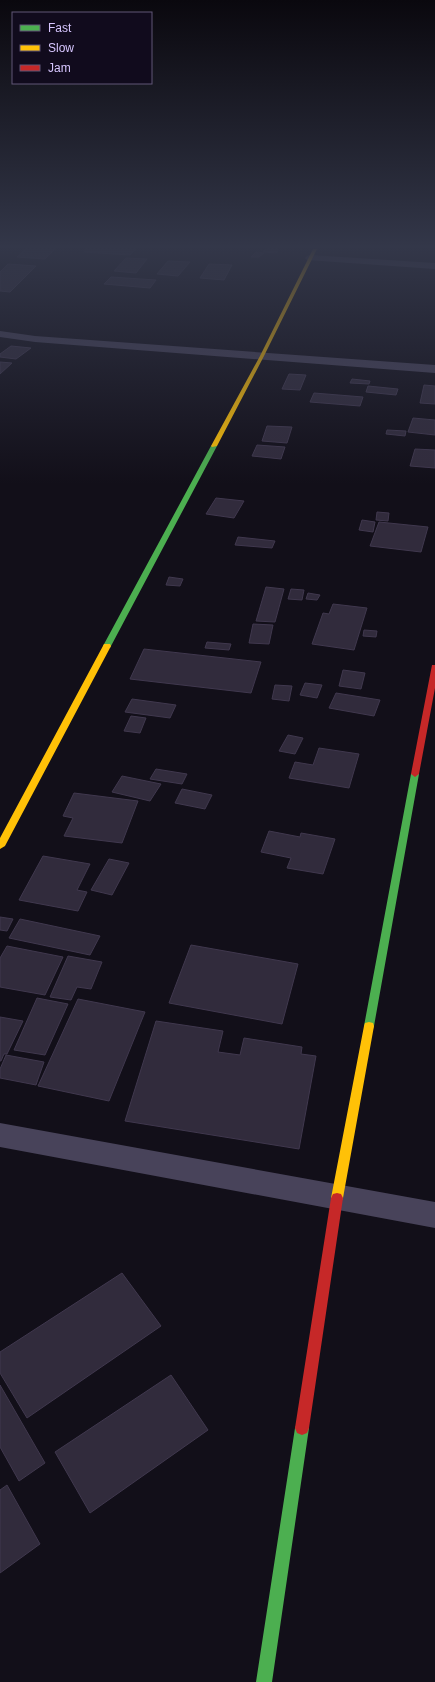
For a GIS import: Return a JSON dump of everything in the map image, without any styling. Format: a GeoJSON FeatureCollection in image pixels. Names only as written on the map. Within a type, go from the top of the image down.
{"type":"FeatureCollection","features":[{"type":"Feature","properties":{"kind":"street"},"geometry":{"type":"LineString","coordinates":[[0,846],[276,327]]}},
{"type":"Feature","properties":{"kind":"street"},"geometry":{"type":"LineString","coordinates":[[0,334],[36,339],[435,369]]}},
{"type":"Feature","properties":{"kind":"street"},"geometry":{"type":"LineString","coordinates":[[264,1682],[337,1197],[435,667]]}},
{"type":"Feature","properties":{"kind":"street"},"geometry":{"type":"LineString","coordinates":[[0,1135],[435,1215]]}},
{"type":"Feature","properties":{"kind":"building"},"geometry":{"type":"Polygon","coordinates":[[[11,346],[31,348],[16,359],[0,357],[0,354],[11,346]]]}},
{"type":"Feature","properties":{"kind":"building"},"geometry":{"type":"Polygon","coordinates":[[[0,362],[12,363],[0,374],[0,362]]]}},
{"type":"Feature","properties":{"kind":"building"},"geometry":{"type":"Polygon","coordinates":[[[289,374],[306,375],[300,390],[282,389],[289,374]]]}},
{"type":"Feature","properties":{"kind":"building"},"geometry":{"type":"Polygon","coordinates":[[[352,379],[370,381],[369,384],[350,383],[352,379]]]}},
{"type":"Feature","properties":{"kind":"building"},"geometry":{"type":"Polygon","coordinates":[[[424,385],[435,386],[435,404],[420,403],[424,385]]]}},
{"type":"Feature","properties":{"kind":"building"},"geometry":{"type":"Polygon","coordinates":[[[368,386],[398,389],[396,395],[366,392],[368,386]]]}},
{"type":"Feature","properties":{"kind":"building"},"geometry":{"type":"Polygon","coordinates":[[[314,393],[363,397],[360,406],[310,402],[314,393]]]}},
{"type":"Feature","properties":{"kind":"building"},"geometry":{"type":"Polygon","coordinates":[[[413,418],[435,420],[435,435],[408,432],[413,418]]]}},
{"type":"Feature","properties":{"kind":"building"},"geometry":{"type":"Polygon","coordinates":[[[267,426],[292,427],[287,443],[262,441],[267,426]]]}},
{"type":"Feature","properties":{"kind":"building"},"geometry":{"type":"Polygon","coordinates":[[[387,430],[406,431],[405,436],[386,434],[387,430]]]}},
{"type":"Feature","properties":{"kind":"building"},"geometry":{"type":"Polygon","coordinates":[[[257,445],[285,447],[281,459],[252,456],[257,445]]]}},
{"type":"Feature","properties":{"kind":"building"},"geometry":{"type":"Polygon","coordinates":[[[415,449],[435,450],[435,468],[410,466],[415,449]]]}},
{"type":"Feature","properties":{"kind":"building"},"geometry":{"type":"Polygon","coordinates":[[[216,498],[244,501],[234,518],[206,514],[216,498]]]}},
{"type":"Feature","properties":{"kind":"building"},"geometry":{"type":"Polygon","coordinates":[[[377,512],[389,513],[388,521],[376,520],[377,512]]]}},
{"type":"Feature","properties":{"kind":"building"},"geometry":{"type":"Polygon","coordinates":[[[362,520],[375,522],[373,532],[359,530],[362,520]]]}},
{"type":"Feature","properties":{"kind":"building"},"geometry":{"type":"Polygon","coordinates":[[[379,522],[428,527],[421,552],[370,546],[379,522]]]}},
{"type":"Feature","properties":{"kind":"building"},"geometry":{"type":"Polygon","coordinates":[[[238,537],[275,541],[272,548],[235,545],[238,537]]]}},
{"type":"Feature","properties":{"kind":"building"},"geometry":{"type":"Polygon","coordinates":[[[169,577],[183,579],[180,586],[166,585],[169,577]]]}},
{"type":"Feature","properties":{"kind":"building"},"geometry":{"type":"Polygon","coordinates":[[[266,587],[284,589],[275,622],[256,621],[266,587]]]}},
{"type":"Feature","properties":{"kind":"building"},"geometry":{"type":"Polygon","coordinates":[[[291,589],[304,590],[302,600],[288,599],[291,589]]]}},
{"type":"Feature","properties":{"kind":"building"},"geometry":{"type":"Polygon","coordinates":[[[308,593],[320,595],[317,600],[306,599],[308,593]]]}},
{"type":"Feature","properties":{"kind":"building"},"geometry":{"type":"Polygon","coordinates":[[[333,604],[367,608],[354,650],[312,644],[323,613],[329,614],[333,604]]]}},
{"type":"Feature","properties":{"kind":"building"},"geometry":{"type":"Polygon","coordinates":[[[253,624],[273,625],[269,644],[249,643],[253,624]]]}},
{"type":"Feature","properties":{"kind":"building"},"geometry":{"type":"Polygon","coordinates":[[[364,630],[377,631],[376,637],[363,636],[364,630]]]}},
{"type":"Feature","properties":{"kind":"building"},"geometry":{"type":"Polygon","coordinates":[[[207,642],[231,644],[229,650],[205,648],[207,642]]]}},
{"type":"Feature","properties":{"kind":"building"},"geometry":{"type":"Polygon","coordinates":[[[144,649],[261,662],[251,693],[130,679],[144,649]]]}},
{"type":"Feature","properties":{"kind":"building"},"geometry":{"type":"Polygon","coordinates":[[[343,670],[365,673],[361,689],[339,686],[343,670]]]}},
{"type":"Feature","properties":{"kind":"building"},"geometry":{"type":"Polygon","coordinates":[[[305,683],[322,685],[317,698],[300,695],[305,683]]]}},
{"type":"Feature","properties":{"kind":"building"},"geometry":{"type":"Polygon","coordinates":[[[275,685],[292,686],[289,701],[272,699],[275,685]]]}},
{"type":"Feature","properties":{"kind":"building"},"geometry":{"type":"Polygon","coordinates":[[[336,693],[380,700],[374,716],[329,708],[336,693]]]}},
{"type":"Feature","properties":{"kind":"building"},"geometry":{"type":"Polygon","coordinates":[[[132,699],[176,705],[170,718],[125,712],[132,699]]]}},
{"type":"Feature","properties":{"kind":"building"},"geometry":{"type":"Polygon","coordinates":[[[131,716],[146,718],[140,733],[124,731],[131,716]]]}},
{"type":"Feature","properties":{"kind":"building"},"geometry":{"type":"Polygon","coordinates":[[[288,735],[303,738],[295,754],[279,751],[288,735]]]}},
{"type":"Feature","properties":{"kind":"building"},"geometry":{"type":"Polygon","coordinates":[[[319,748],[359,754],[349,788],[289,778],[295,762],[313,765],[319,748]]]}},
{"type":"Feature","properties":{"kind":"building"},"geometry":{"type":"Polygon","coordinates":[[[156,769],[187,774],[182,784],[150,779],[156,769]]]}},
{"type":"Feature","properties":{"kind":"building"},"geometry":{"type":"Polygon","coordinates":[[[122,776],[161,784],[150,801],[112,792],[122,776]]]}},
{"type":"Feature","properties":{"kind":"building"},"geometry":{"type":"Polygon","coordinates":[[[182,789],[212,795],[205,809],[175,803],[182,789]]]}},
{"type":"Feature","properties":{"kind":"building"},"geometry":{"type":"Polygon","coordinates":[[[74,793],[138,801],[122,843],[64,836],[73,818],[63,816],[74,793]]]}},
{"type":"Feature","properties":{"kind":"building"},"geometry":{"type":"Polygon","coordinates":[[[269,831],[300,837],[301,833],[335,839],[323,874],[287,868],[291,858],[261,852],[269,831]]]}},
{"type":"Feature","properties":{"kind":"building"},"geometry":{"type":"Polygon","coordinates":[[[43,856],[90,864],[77,890],[87,892],[78,911],[19,900],[43,856]]]}},
{"type":"Feature","properties":{"kind":"building"},"geometry":{"type":"Polygon","coordinates":[[[109,859],[129,863],[112,895],[91,890],[109,859]]]}},
{"type":"Feature","properties":{"kind":"building"},"geometry":{"type":"Polygon","coordinates":[[[0,917],[13,919],[7,931],[0,930],[0,917]]]}},
{"type":"Feature","properties":{"kind":"building"},"geometry":{"type":"Polygon","coordinates":[[[20,919],[100,936],[90,955],[9,938],[20,919]]]}},
{"type":"Feature","properties":{"kind":"building"},"geometry":{"type":"Polygon","coordinates":[[[191,945],[298,964],[282,1024],[169,1003],[191,945]]]}},
{"type":"Feature","properties":{"kind":"building"},"geometry":{"type":"Polygon","coordinates":[[[7,946],[63,957],[45,995],[0,987],[0,958],[7,946]]]}},
{"type":"Feature","properties":{"kind":"building"},"geometry":{"type":"Polygon","coordinates":[[[68,956],[102,962],[91,989],[77,987],[71,1000],[50,997],[68,956]]]}},
{"type":"Feature","properties":{"kind":"building"},"geometry":{"type":"Polygon","coordinates":[[[37,998],[68,1004],[45,1055],[14,1050],[37,998]]]}},
{"type":"Feature","properties":{"kind":"building"},"geometry":{"type":"Polygon","coordinates":[[[78,999],[145,1012],[109,1101],[38,1086],[78,999]]]}},
{"type":"Feature","properties":{"kind":"building"},"geometry":{"type":"Polygon","coordinates":[[[0,1017],[23,1021],[7,1054],[4,1054],[1,1061],[0,1061],[0,1017]]]}},
{"type":"Feature","properties":{"kind":"building"},"geometry":{"type":"Polygon","coordinates":[[[156,1021],[223,1031],[218,1052],[240,1055],[244,1038],[302,1047],[301,1054],[316,1056],[299,1149],[125,1121],[156,1021]]]}},
{"type":"Feature","properties":{"kind":"building"},"geometry":{"type":"Polygon","coordinates":[[[6,1055],[44,1062],[36,1085],[0,1078],[0,1069],[6,1055]]]}},
{"type":"Feature","properties":{"kind":"building"},"geometry":{"type":"Polygon","coordinates":[[[122,1273],[161,1326],[27,1418],[0,1373],[0,1352],[122,1273]]]}},
{"type":"Feature","properties":{"kind":"building"},"geometry":{"type":"Polygon","coordinates":[[[171,1375],[208,1430],[90,1513],[55,1452],[171,1375]]]}},
{"type":"Feature","properties":{"kind":"building"},"geometry":{"type":"Polygon","coordinates":[[[0,1385],[45,1463],[19,1481],[0,1447],[0,1385]]]}},
{"type":"Feature","properties":{"kind":"building"},"geometry":{"type":"Polygon","coordinates":[[[7,1485],[40,1544],[0,1573],[0,1490],[7,1485]]]}},
{"type":"Feature","properties":{"kind":"traffic: fast"},"geometry":{"type":"LineString","coordinates":[[107,646],[214,446]]}},
{"type":"Feature","properties":{"kind":"traffic: fast"},"geometry":{"type":"LineString","coordinates":[[369,1026],[415,774]]}},
{"type":"Feature","properties":{"kind":"traffic: fast"},"geometry":{"type":"LineString","coordinates":[[264,1682],[302,1428]]}},
{"type":"Feature","properties":{"kind":"traffic: slow"},"geometry":{"type":"LineString","coordinates":[[214,446],[276,327]]}},
{"type":"Feature","properties":{"kind":"traffic: slow"},"geometry":{"type":"LineString","coordinates":[[0,846],[107,646]]}},
{"type":"Feature","properties":{"kind":"traffic: slow"},"geometry":{"type":"LineString","coordinates":[[337,1198],[369,1026]]}},
{"type":"Feature","properties":{"kind":"traffic: jam"},"geometry":{"type":"LineString","coordinates":[[415,774],[435,667]]}},
{"type":"Feature","properties":{"kind":"traffic: jam"},"geometry":{"type":"LineString","coordinates":[[302,1428],[337,1198]]}}]}
